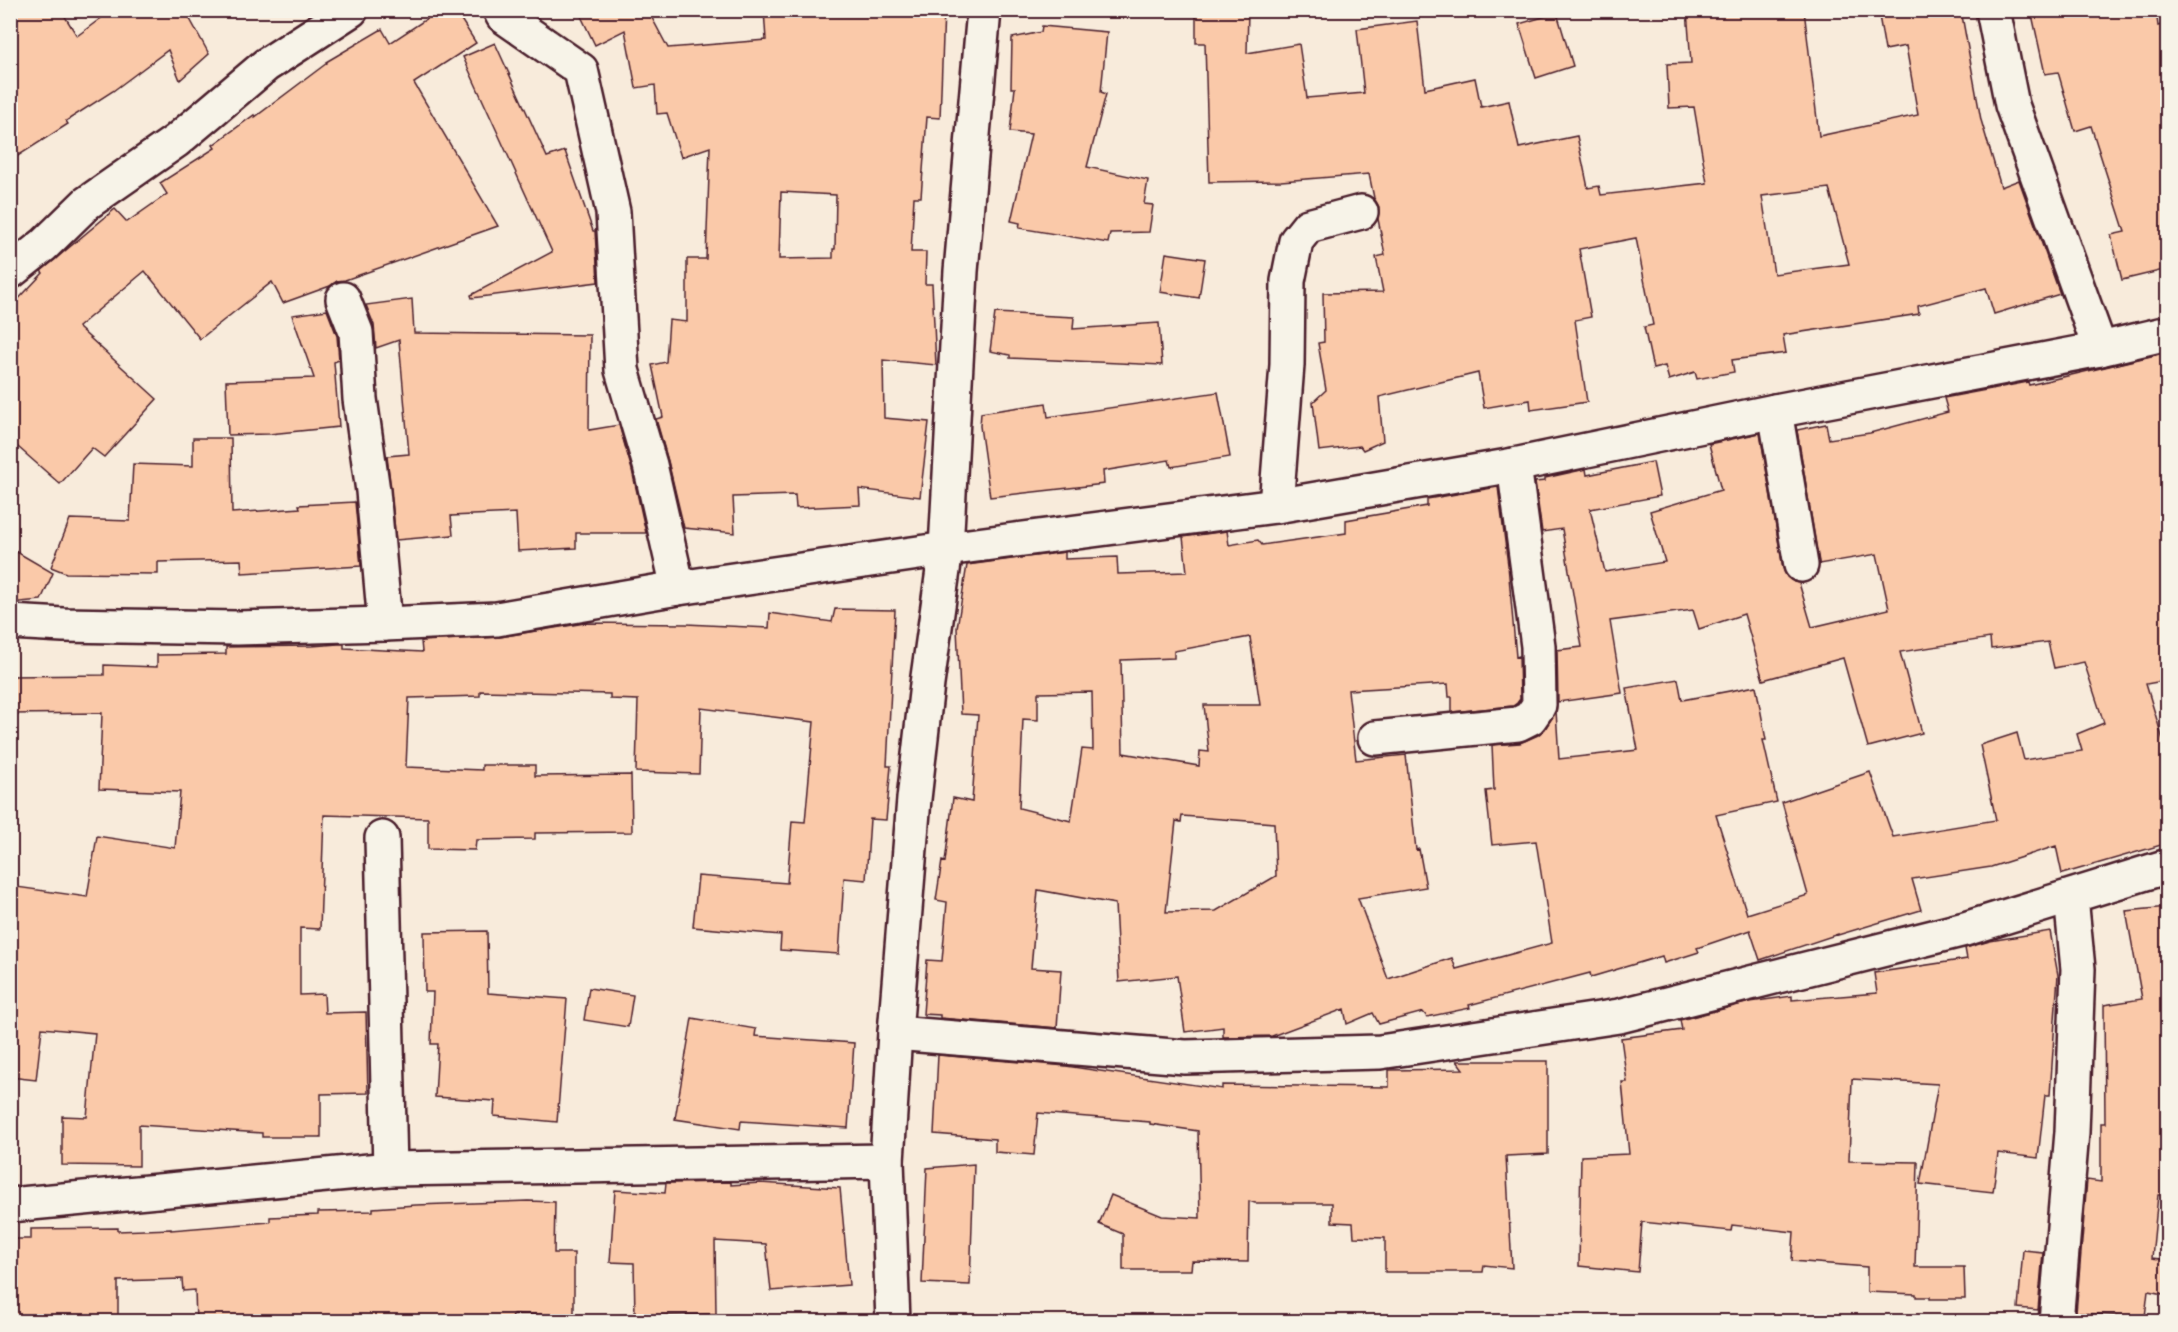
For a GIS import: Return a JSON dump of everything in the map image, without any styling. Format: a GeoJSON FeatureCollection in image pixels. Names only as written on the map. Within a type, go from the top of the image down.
{"type":"FeatureCollection","features":[{"type":"Feature","properties":{"kind":"street"},"geometry":{"type":"LineString","coordinates":[[10,272],[44,245],[87,203],[176,141],[266,65],[351,10]]}},
{"type":"Feature","properties":{"kind":"street"},"geometry":{"type":"LineString","coordinates":[[500,10],[503,16],[581,70],[613,212],[622,370],[650,465],[678,588]]}},
{"type":"Feature","properties":{"kind":"street"},"geometry":{"type":"LineString","coordinates":[[893,1322],[887,1161],[895,1033],[916,787],[927,684],[946,549],[961,272],[984,10]]}},
{"type":"Feature","properties":{"kind":"street"},"geometry":{"type":"LineString","coordinates":[[1993,10],[2012,105],[2100,348]]}},
{"type":"Feature","properties":{"kind":"street"},"geometry":{"type":"LineString","coordinates":[[1276,506],[1287,365],[1288,280],[1296,241],[1308,226],[1361,212]]}},
{"type":"Feature","properties":{"kind":"street"},"geometry":{"type":"LineString","coordinates":[[343,298],[356,332],[360,399],[373,491],[385,624]]}},
{"type":"Feature","properties":{"kind":"street"},"geometry":{"type":"LineString","coordinates":[[10,622],[63,626],[237,628],[497,619],[678,588],[946,549],[1276,506],[1555,458],[1775,411],[2168,333]]}},
{"type":"Feature","properties":{"kind":"street"},"geometry":{"type":"LineString","coordinates":[[1775,411],[1801,565]]}},
{"type":"Feature","properties":{"kind":"street"},"geometry":{"type":"LineString","coordinates":[[1375,738],[1518,724],[1530,718],[1539,705],[1538,646],[1514,465]]}},
{"type":"Feature","properties":{"kind":"street"},"geometry":{"type":"LineString","coordinates":[[382,838],[390,1169]]}},
{"type":"Feature","properties":{"kind":"street"},"geometry":{"type":"LineString","coordinates":[[895,1033],[1185,1057],[1380,1052],[1619,1016],[1965,929],[2168,866]]}},
{"type":"Feature","properties":{"kind":"street"},"geometry":{"type":"LineString","coordinates":[[2056,1322],[2073,1132],[2078,969],[2071,897]]}},
{"type":"Feature","properties":{"kind":"street"},"geometry":{"type":"LineString","coordinates":[[10,1205],[390,1169],[887,1161]]}},
{"type":"Feature","properties":{"kind":"building"},"geometry":{"type":"Polygon","coordinates":[[[10,10],[61,10],[77,36],[112,10],[185,10],[209,54],[180,80],[168,50],[113,91],[66,121],[68,124],[10,161],[10,10]]]}},
{"type":"Feature","properties":{"kind":"building"},"geometry":{"type":"Polygon","coordinates":[[[440,10],[455,10],[476,43],[414,83],[498,226],[337,281],[330,286],[283,303],[272,282],[200,339],[145,271],[78,327],[157,399],[104,457],[92,448],[60,484],[10,440],[10,308],[43,273],[41,271],[115,209],[127,222],[167,194],[160,183],[215,148],[213,145],[254,115],[255,117],[326,62],[382,29],[390,43],[440,10]]]}},
{"type":"Feature","properties":{"kind":"building"},"geometry":{"type":"Polygon","coordinates":[[[578,10],[662,10],[651,16],[668,48],[766,40],[764,10],[944,10],[940,118],[927,117],[921,197],[914,197],[911,252],[926,252],[925,284],[932,284],[936,365],[883,360],[884,418],[929,422],[920,497],[859,489],[860,505],[796,508],[795,495],[733,497],[735,533],[684,528],[656,419],[663,417],[652,365],[666,362],[669,320],[687,322],[687,259],[706,259],[710,147],[681,157],[667,113],[657,114],[655,85],[636,88],[625,30],[595,45],[578,10]],[[781,192],[779,259],[833,258],[836,195],[781,192]]]}},
{"type":"Feature","properties":{"kind":"building"},"geometry":{"type":"Polygon","coordinates":[[[1196,10],[1248,10],[1247,53],[1299,44],[1307,98],[1364,93],[1357,29],[1417,21],[1425,89],[1475,78],[1481,107],[1509,101],[1519,148],[1577,136],[1588,188],[1599,186],[1601,195],[1707,183],[1694,107],[1669,108],[1667,64],[1691,63],[1687,10],[1804,10],[1819,136],[1918,115],[1906,46],[1885,50],[1878,10],[1961,10],[1981,120],[2001,187],[2019,180],[2060,294],[1994,314],[1986,288],[1918,306],[1919,314],[1783,335],[1786,353],[1732,360],[1734,372],[1697,379],[1695,372],[1669,380],[1665,366],[1653,369],[1644,327],[1653,325],[1636,238],[1579,249],[1591,317],[1575,320],[1587,402],[1531,410],[1530,400],[1484,408],[1478,373],[1379,397],[1383,441],[1363,450],[1360,446],[1319,451],[1313,402],[1326,390],[1318,343],[1324,342],[1323,293],[1383,292],[1376,257],[1385,255],[1378,219],[1379,207],[1374,198],[1369,174],[1281,181],[1209,182],[1205,43],[1196,43],[1196,10]],[[1829,188],[1762,196],[1774,274],[1849,264],[1829,188]]]}},
{"type":"Feature","properties":{"kind":"building"},"geometry":{"type":"Polygon","coordinates":[[[2031,10],[2156,10],[2158,26],[2168,23],[2168,269],[2122,280],[2111,235],[2125,232],[2091,126],[2075,131],[2058,72],[2045,74],[2031,10]]]}},
{"type":"Feature","properties":{"kind":"building"},"geometry":{"type":"Polygon","coordinates":[[[1557,13],[1573,66],[1536,78],[1519,24],[1557,13]]]}},
{"type":"Feature","properties":{"kind":"building"},"geometry":{"type":"Polygon","coordinates":[[[1042,26],[1107,32],[1101,92],[1106,94],[1087,167],[1148,180],[1144,204],[1153,205],[1149,232],[1110,233],[1108,243],[1019,228],[1020,223],[1011,221],[1031,134],[1010,132],[1015,88],[1011,88],[1012,38],[1041,32],[1042,26]]]}},
{"type":"Feature","properties":{"kind":"building"},"geometry":{"type":"Polygon","coordinates":[[[495,43],[547,157],[565,151],[593,231],[595,231],[598,282],[472,298],[471,295],[552,252],[463,57],[495,43]]]}},
{"type":"Feature","properties":{"kind":"building"},"geometry":{"type":"Polygon","coordinates":[[[1166,253],[1205,259],[1199,298],[1160,292],[1166,253]]]}},
{"type":"Feature","properties":{"kind":"building"},"geometry":{"type":"Polygon","coordinates":[[[412,299],[414,333],[590,335],[589,430],[619,425],[646,533],[576,533],[576,548],[518,551],[516,513],[451,516],[453,535],[396,540],[387,456],[409,454],[399,340],[376,348],[374,325],[366,305],[412,299]]]}},
{"type":"Feature","properties":{"kind":"building"},"geometry":{"type":"Polygon","coordinates":[[[327,310],[337,336],[339,360],[334,362],[339,427],[269,434],[228,435],[226,381],[314,378],[292,315],[327,310]]]}},
{"type":"Feature","properties":{"kind":"building"},"geometry":{"type":"Polygon","coordinates":[[[995,313],[1074,317],[1073,329],[1159,323],[1162,365],[1010,358],[1010,355],[990,351],[995,313]]]}},
{"type":"Feature","properties":{"kind":"building"},"geometry":{"type":"Polygon","coordinates":[[[2168,352],[2168,680],[2146,684],[2168,756],[2168,843],[2062,874],[2056,846],[1991,867],[1912,879],[1921,910],[1760,960],[1750,930],[1697,948],[1699,952],[1664,963],[1662,956],[1591,977],[1590,973],[1469,1005],[1470,1008],[1427,1017],[1423,1012],[1379,1024],[1373,1013],[1347,1024],[1344,1009],[1272,1036],[1223,1037],[1223,1027],[1185,1032],[1177,976],[1119,982],[1115,904],[1038,890],[1031,968],[1061,970],[1057,1028],[940,1018],[940,1015],[923,1014],[927,960],[942,961],[947,902],[936,900],[942,861],[945,862],[953,798],[972,802],[978,715],[961,714],[957,628],[967,565],[1065,552],[1065,559],[1117,557],[1118,574],[1187,572],[1183,537],[1227,531],[1229,545],[1258,540],[1262,545],[1346,533],[1346,520],[1427,506],[1427,499],[1498,487],[1516,657],[1519,656],[1520,699],[1513,706],[1452,712],[1452,697],[1449,697],[1448,684],[1348,690],[1356,760],[1406,755],[1416,850],[1419,849],[1426,887],[1358,898],[1388,979],[1452,958],[1456,969],[1552,943],[1536,841],[1492,845],[1486,791],[1494,790],[1492,745],[1520,743],[1538,735],[1545,729],[1556,711],[1559,759],[1638,750],[1626,688],[1678,679],[1682,700],[1756,686],[1766,740],[1763,740],[1777,802],[1716,815],[1747,914],[1808,895],[1782,802],[1870,772],[1893,837],[1996,820],[1980,745],[2017,733],[2024,760],[2082,751],[2077,734],[2104,723],[2084,662],[2054,668],[2048,642],[1991,649],[1990,638],[1900,652],[1922,733],[1868,747],[1843,658],[1763,680],[1744,614],[1699,629],[1693,610],[1610,621],[1622,693],[1558,702],[1557,650],[1582,647],[1562,529],[1542,532],[1535,482],[1586,469],[1587,475],[1653,462],[1660,496],[1590,509],[1605,572],[1665,562],[1650,511],[1721,490],[1709,444],[1760,433],[1783,568],[1787,577],[1799,583],[1812,627],[1889,609],[1877,554],[1819,564],[1797,430],[1826,424],[1829,439],[1870,433],[1948,412],[1944,398],[2028,382],[2029,385],[2168,352]],[[1250,637],[1174,651],[1174,658],[1121,660],[1123,753],[1199,766],[1200,751],[1209,752],[1204,705],[1260,705],[1250,637]],[[1092,692],[1038,693],[1038,720],[1023,719],[1019,808],[1071,821],[1082,749],[1093,750],[1092,692]],[[1182,816],[1181,822],[1176,821],[1166,912],[1216,911],[1276,876],[1274,823],[1182,816]]]}},
{"type":"Feature","properties":{"kind":"building"},"geometry":{"type":"Polygon","coordinates":[[[1218,392],[1230,457],[1171,467],[1169,460],[1103,471],[1104,484],[990,497],[980,426],[981,413],[1046,403],[1048,417],[1218,392]]]}},
{"type":"Feature","properties":{"kind":"building"},"geometry":{"type":"Polygon","coordinates":[[[193,438],[231,438],[232,513],[300,508],[299,505],[355,502],[361,566],[242,573],[241,560],[158,562],[158,574],[66,573],[51,567],[70,519],[130,521],[133,464],[193,466],[193,438]]]}},
{"type":"Feature","properties":{"kind":"building"},"geometry":{"type":"Polygon","coordinates":[[[10,548],[53,573],[41,600],[10,603],[10,548]]]}},
{"type":"Feature","properties":{"kind":"building"},"geometry":{"type":"Polygon","coordinates":[[[835,609],[895,610],[887,766],[891,766],[886,820],[870,819],[866,880],[844,878],[839,954],[780,950],[781,935],[693,927],[698,876],[787,883],[792,821],[805,822],[814,722],[701,708],[699,774],[636,772],[638,700],[610,699],[610,694],[480,691],[480,696],[409,698],[406,767],[482,770],[482,765],[535,765],[535,776],[631,775],[632,832],[535,833],[535,839],[476,840],[475,850],[428,849],[428,818],[324,815],[320,929],[300,928],[300,995],[324,994],[325,1013],[366,1012],[368,1093],[321,1094],[321,1137],[262,1137],[262,1133],[139,1125],[139,1166],[62,1165],[62,1116],[87,1117],[95,1033],[42,1028],[36,1080],[10,1077],[10,886],[87,897],[97,836],[175,848],[180,792],[99,789],[102,713],[10,714],[10,676],[104,675],[104,665],[157,667],[157,655],[226,654],[226,647],[344,644],[344,648],[422,652],[421,641],[500,637],[585,623],[769,628],[770,613],[832,622],[835,609]]]}},
{"type":"Feature","properties":{"kind":"building"},"geometry":{"type":"Polygon","coordinates":[[[2168,907],[2168,1195],[2158,1195],[2152,1258],[2168,1260],[2168,1295],[2148,1291],[2145,1317],[2076,1313],[2087,1180],[2101,1182],[2101,1123],[2105,1123],[2104,1005],[2142,999],[2126,911],[2168,907]]]}},
{"type":"Feature","properties":{"kind":"building"},"geometry":{"type":"Polygon","coordinates":[[[487,931],[488,993],[567,999],[557,1122],[494,1116],[495,1101],[435,1097],[438,1044],[431,1044],[433,992],[425,992],[424,932],[487,931]]]}},
{"type":"Feature","properties":{"kind":"building"},"geometry":{"type":"Polygon","coordinates":[[[2050,931],[2058,975],[2050,1095],[2045,1095],[2038,1158],[1998,1153],[1993,1192],[1920,1184],[1938,1084],[1852,1079],[1849,1161],[1918,1162],[1915,1267],[1964,1267],[1965,1299],[1930,1299],[1930,1297],[1916,1297],[1916,1294],[1867,1292],[1867,1267],[1792,1261],[1794,1232],[1732,1225],[1731,1231],[1642,1222],[1638,1272],[1579,1266],[1581,1156],[1629,1154],[1622,1082],[1627,1082],[1621,1038],[1682,1030],[1680,1020],[1750,1002],[1792,996],[1792,1000],[1877,993],[1874,973],[1967,959],[1965,948],[1990,941],[2050,931]]]}},
{"type":"Feature","properties":{"kind":"building"},"geometry":{"type":"Polygon","coordinates":[[[589,988],[633,995],[628,1027],[584,1020],[589,988]]]}},
{"type":"Feature","properties":{"kind":"building"},"geometry":{"type":"Polygon","coordinates":[[[692,1018],[756,1029],[755,1036],[854,1043],[848,1128],[741,1121],[740,1129],[675,1119],[692,1018]]]}},
{"type":"Feature","properties":{"kind":"building"},"geometry":{"type":"Polygon","coordinates":[[[938,1055],[1066,1066],[1222,1089],[1222,1085],[1389,1087],[1389,1070],[1463,1069],[1457,1061],[1548,1061],[1548,1154],[1506,1156],[1512,1268],[1484,1265],[1483,1272],[1385,1272],[1385,1238],[1354,1237],[1353,1223],[1332,1222],[1332,1203],[1255,1203],[1249,1201],[1248,1262],[1192,1261],[1191,1270],[1123,1270],[1123,1234],[1099,1224],[1111,1195],[1162,1216],[1200,1218],[1198,1131],[1150,1124],[1150,1122],[1038,1113],[1034,1155],[995,1152],[995,1139],[934,1134],[938,1055]]]}},
{"type":"Feature","properties":{"kind":"building"},"geometry":{"type":"Polygon","coordinates":[[[974,1164],[970,1285],[922,1283],[927,1168],[974,1164]]]}},
{"type":"Feature","properties":{"kind":"building"},"geometry":{"type":"Polygon","coordinates":[[[731,1182],[731,1185],[760,1183],[840,1188],[849,1285],[771,1291],[766,1244],[715,1241],[716,1314],[635,1316],[634,1263],[610,1262],[615,1190],[665,1193],[666,1183],[731,1182]]]}},
{"type":"Feature","properties":{"kind":"building"},"geometry":{"type":"Polygon","coordinates":[[[555,1202],[554,1253],[574,1253],[574,1315],[513,1314],[512,1322],[196,1322],[195,1290],[183,1291],[182,1279],[118,1281],[118,1322],[10,1322],[10,1239],[31,1239],[31,1229],[171,1230],[270,1222],[270,1217],[318,1215],[318,1212],[373,1211],[373,1208],[416,1205],[555,1202]]]}},
{"type":"Feature","properties":{"kind":"building"},"geometry":{"type":"Polygon","coordinates":[[[2023,1250],[2043,1252],[2038,1310],[2018,1308],[2023,1250]]]}}]}
